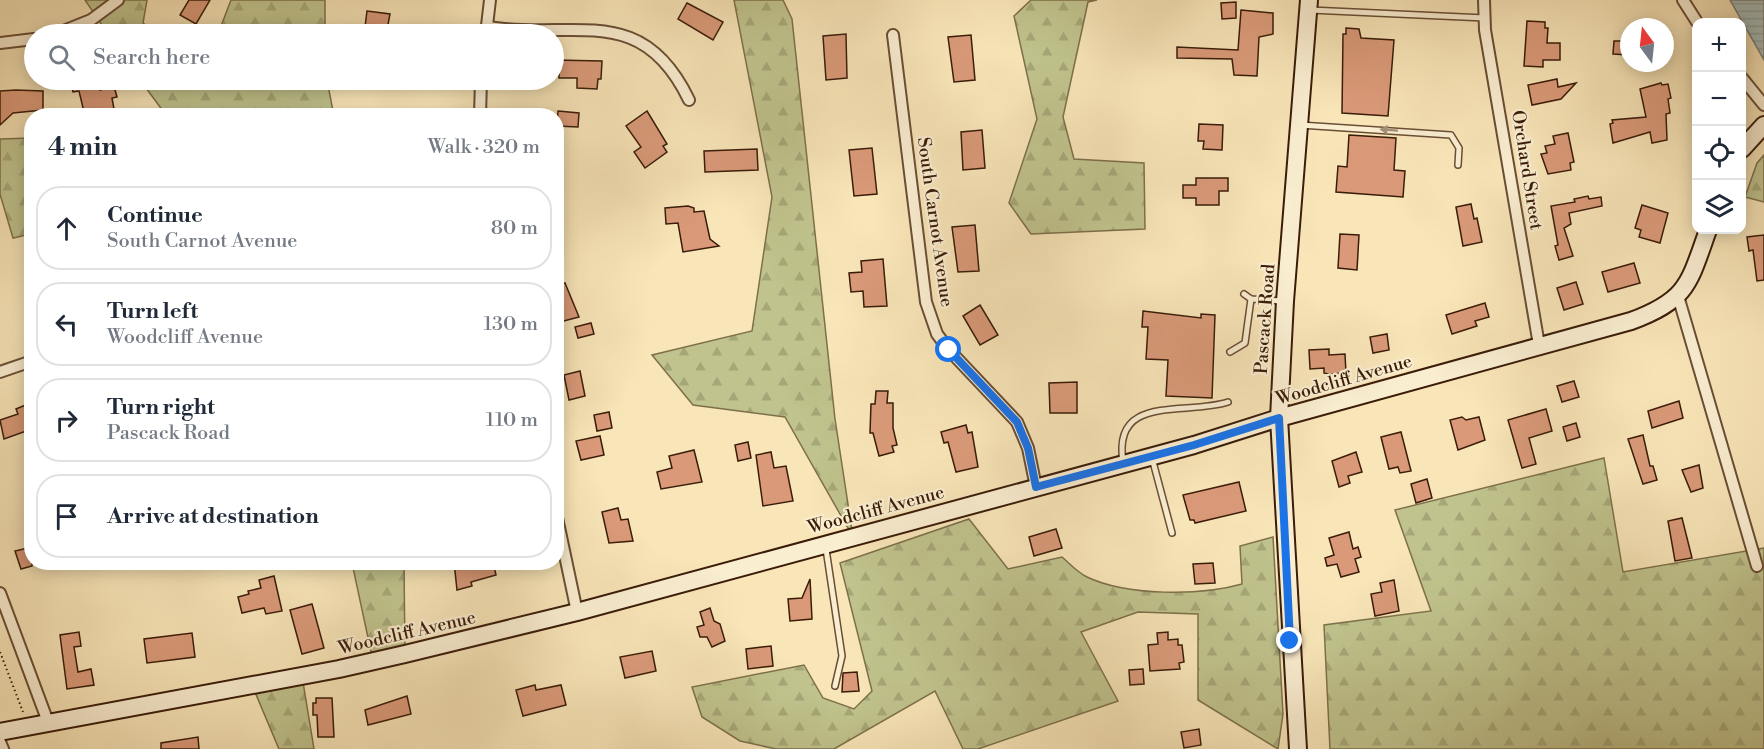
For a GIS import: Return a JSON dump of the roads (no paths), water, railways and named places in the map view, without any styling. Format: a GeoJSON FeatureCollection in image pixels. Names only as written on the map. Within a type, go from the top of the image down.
{"type":"FeatureCollection","features":[{"type":"Feature","properties":{"kind":"main road","name":"Pascack Road"},"geometry":{"type":"LineString","coordinates":[[1298,749],[1279,418],[1285,301],[1308,5]]}},
{"type":"Feature","properties":{"kind":"main road"},"geometry":{"type":"LineString","coordinates":[[1746,145],[1764,125]]}},
{"type":"Feature","properties":{"kind":"main road","name":"Woodcliff Avenue"},"geometry":{"type":"LineString","coordinates":[[0,732],[339,669],[577,612],[1152,456],[1279,418],[1631,321],[1654,312],[1678,296],[1692,274],[1707,234]]}},
{"type":"Feature","properties":{"kind":"street"},"geometry":{"type":"LineString","coordinates":[[81,24],[91,20],[118,0]]}},
{"type":"Feature","properties":{"kind":"street"},"geometry":{"type":"LineString","coordinates":[[487,24],[490,0]]}},
{"type":"Feature","properties":{"kind":"street","name":"Orchard Street"},"geometry":{"type":"LineString","coordinates":[[1484,0],[1485,18],[1539,345]]}},
{"type":"Feature","properties":{"kind":"street"},"geometry":{"type":"LineString","coordinates":[[1683,0],[1694,18]]}},
{"type":"Feature","properties":{"kind":"street"},"geometry":{"type":"LineString","coordinates":[[564,30],[598,29],[633,38],[662,59],[689,100]]}},
{"type":"Feature","properties":{"kind":"street","name":"South Carnot Avenue"},"geometry":{"type":"LineString","coordinates":[[893,35],[926,302],[937,334],[949,350],[1017,422],[1028,448],[1036,487]]}},
{"type":"Feature","properties":{"kind":"street"},"geometry":{"type":"LineString","coordinates":[[0,43],[24,40]]}},
{"type":"Feature","properties":{"kind":"street"},"geometry":{"type":"LineString","coordinates":[[1746,83],[1764,105]]}},
{"type":"Feature","properties":{"kind":"street"},"geometry":{"type":"LineString","coordinates":[[480,108],[481,90]]}},
{"type":"Feature","properties":{"kind":"street"},"geometry":{"type":"LineString","coordinates":[[1678,296],[1758,566]]}},
{"type":"Feature","properties":{"kind":"street"},"geometry":{"type":"LineString","coordinates":[[0,372],[24,364]]}},
{"type":"Feature","properties":{"kind":"street"},"geometry":{"type":"LineString","coordinates":[[564,551],[577,612]]}},
{"type":"Feature","properties":{"kind":"street"},"geometry":{"type":"LineString","coordinates":[[0,594],[48,722]]}},
{"type":"Feature","properties":{"kind":"street"},"geometry":{"type":"LineString","coordinates":[[0,742],[3,749]]}},
{"type":"Feature","properties":{"kind":"lane"},"geometry":{"type":"LineString","coordinates":[[1308,5],[1485,18]]}},
{"type":"Feature","properties":{"kind":"lane"},"geometry":{"type":"LineString","coordinates":[[1299,124],[1451,135],[1459,148],[1458,165]]}},
{"type":"Feature","properties":{"kind":"lane"},"geometry":{"type":"LineString","coordinates":[[1244,294],[1251,299],[1285,301]]}},
{"type":"Feature","properties":{"kind":"lane"},"geometry":{"type":"LineString","coordinates":[[1230,352],[1245,343],[1251,299]]}},
{"type":"Feature","properties":{"kind":"lane"},"geometry":{"type":"LineString","coordinates":[[1123,464],[1121,437],[1127,427],[1138,418],[1160,410],[1214,406],[1228,402]]}},
{"type":"Feature","properties":{"kind":"lane"},"geometry":{"type":"LineString","coordinates":[[1152,456],[1172,533]]}},
{"type":"Feature","properties":{"kind":"lane"},"geometry":{"type":"LineString","coordinates":[[826,544],[828,575],[843,656],[835,686]]}},
{"type":"Feature","properties":{"kind":"water"},"geometry":{"type":"Polygon","coordinates":[[[1730,0],[1764,0],[1764,60],[1746,28],[1746,18],[1740,18],[1730,0]]]}}]}
